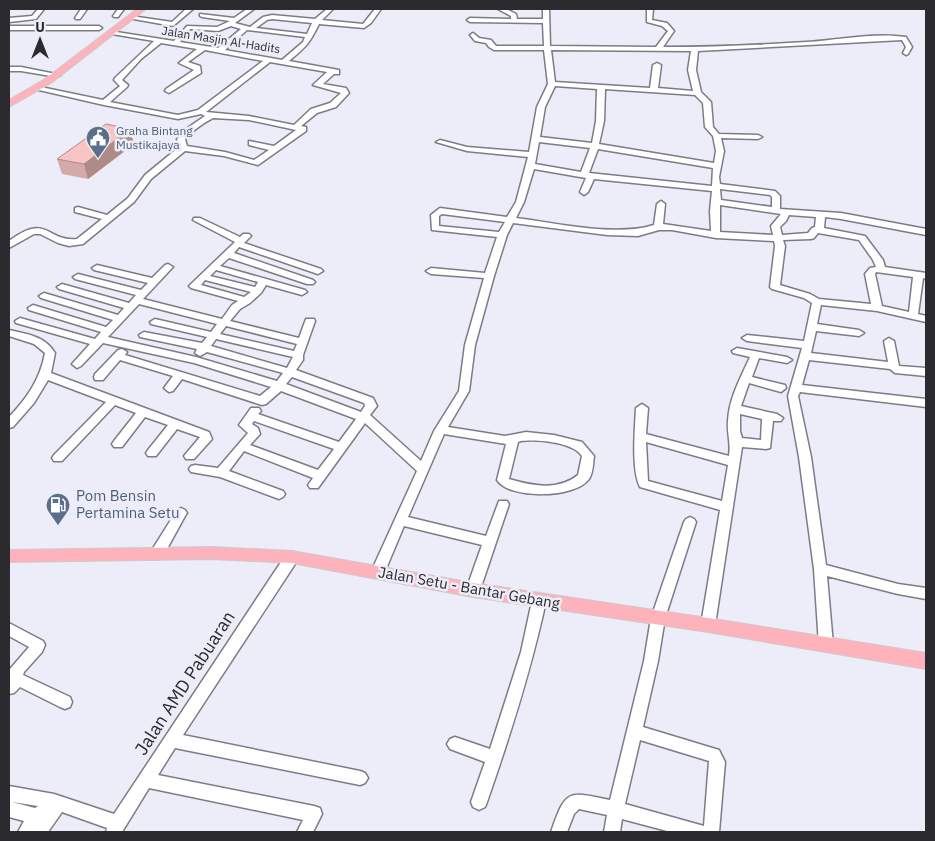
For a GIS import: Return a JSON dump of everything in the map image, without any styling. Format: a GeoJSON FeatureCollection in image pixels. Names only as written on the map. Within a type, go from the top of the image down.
{"type":"FeatureCollection","features":[{"type":"Feature","properties":{"kind":"main road"},"geometry":{"type":"LineString","coordinates":[[9,104],[39,88],[142,9]]}},
{"type":"Feature","properties":{"kind":"main road","name":"Jalan Setu - Bantar Gebang"},"geometry":{"type":"LineString","coordinates":[[9,556],[212,553],[292,557],[539,601],[708,625],[926,661]]}},
{"type":"Feature","properties":{"kind":"street"},"geometry":{"type":"LineString","coordinates":[[9,20],[34,18],[41,9]]}},
{"type":"Feature","properties":{"kind":"street"},"geometry":{"type":"LineString","coordinates":[[78,18],[84,9]]}},
{"type":"Feature","properties":{"kind":"street"},"geometry":{"type":"LineString","coordinates":[[116,16],[121,9]]}},
{"type":"Feature","properties":{"kind":"street"},"geometry":{"type":"LineString","coordinates":[[131,18],[173,24],[190,9]]}},
{"type":"Feature","properties":{"kind":"street"},"geometry":{"type":"LineString","coordinates":[[175,44],[189,26],[218,29],[233,22],[250,9]]}},
{"type":"Feature","properties":{"kind":"street","name":"Jalan Masjin Al-Hadits"},"geometry":{"type":"LineString","coordinates":[[112,32],[283,62],[306,43],[311,36],[312,28],[316,22],[330,9]]}},
{"type":"Feature","properties":{"kind":"street"},"geometry":{"type":"LineString","coordinates":[[219,52],[248,29],[268,17],[364,26],[378,9]]}},
{"type":"Feature","properties":{"kind":"street"},"geometry":{"type":"LineString","coordinates":[[501,9],[512,12],[514,20]]}},
{"type":"Feature","properties":{"kind":"street"},"geometry":{"type":"LineString","coordinates":[[378,572],[423,470],[464,390],[470,345],[490,276],[502,236],[520,202],[531,166],[541,107],[552,84],[547,48],[546,9]]}},
{"type":"Feature","properties":{"kind":"street"},"geometry":{"type":"LineString","coordinates":[[650,9],[649,21],[665,24],[669,26],[671,31],[659,48]]}},
{"type":"Feature","properties":{"kind":"street"},"geometry":{"type":"LineString","coordinates":[[221,10],[244,14]]}},
{"type":"Feature","properties":{"kind":"street"},"geometry":{"type":"LineString","coordinates":[[202,14],[233,22],[248,29],[311,36]]}},
{"type":"Feature","properties":{"kind":"street"},"geometry":{"type":"LineString","coordinates":[[205,27],[216,17]]}},
{"type":"Feature","properties":{"kind":"street"},"geometry":{"type":"LineString","coordinates":[[470,20],[547,21]]}},
{"type":"Feature","properties":{"kind":"street"},"geometry":{"type":"LineString","coordinates":[[9,28],[99,28]]}},
{"type":"Feature","properties":{"kind":"street"},"geometry":{"type":"LineString","coordinates":[[473,35],[477,40],[489,41],[494,48],[695,49],[904,38],[909,47],[906,53]]}},
{"type":"Feature","properties":{"kind":"street"},"geometry":{"type":"LineString","coordinates":[[104,103],[123,87],[124,85],[118,80],[159,41]]}},
{"type":"Feature","properties":{"kind":"street"},"geometry":{"type":"LineString","coordinates":[[170,91],[198,70],[183,64],[202,49]]}},
{"type":"Feature","properties":{"kind":"street"},"geometry":{"type":"LineString","coordinates":[[695,49],[692,70],[697,93],[707,102],[709,127],[717,136],[720,151],[715,177],[716,202],[714,211],[716,234]]}},
{"type":"Feature","properties":{"kind":"street"},"geometry":{"type":"LineString","coordinates":[[39,88],[172,117],[201,112],[268,60]]}},
{"type":"Feature","properties":{"kind":"street"},"geometry":{"type":"LineString","coordinates":[[283,62],[335,72],[317,85],[343,90],[345,93],[333,104],[314,111],[296,127]]}},
{"type":"Feature","properties":{"kind":"street"},"geometry":{"type":"LineString","coordinates":[[654,89],[656,65]]}},
{"type":"Feature","properties":{"kind":"street"},"geometry":{"type":"LineString","coordinates":[[9,69],[57,75]]}},
{"type":"Feature","properties":{"kind":"street"},"geometry":{"type":"LineString","coordinates":[[552,84],[697,93]]}},
{"type":"Feature","properties":{"kind":"street"},"geometry":{"type":"LineString","coordinates":[[584,192],[600,121],[602,86]]}},
{"type":"Feature","properties":{"kind":"street"},"geometry":{"type":"LineString","coordinates":[[9,245],[31,230],[40,230],[70,243],[80,242],[131,200],[148,177],[183,148],[224,154],[255,163],[303,129],[249,118],[212,116],[201,112]]}},
{"type":"Feature","properties":{"kind":"street"},"geometry":{"type":"LineString","coordinates":[[183,148],[181,139],[186,133],[198,122],[212,116]]}},
{"type":"Feature","properties":{"kind":"street"},"geometry":{"type":"LineString","coordinates":[[717,136],[758,137]]}},
{"type":"Feature","properties":{"kind":"street"},"geometry":{"type":"LineString","coordinates":[[535,139],[595,146],[718,166]]}},
{"type":"Feature","properties":{"kind":"street"},"geometry":{"type":"LineString","coordinates":[[440,142],[467,149],[532,155]]}},
{"type":"Feature","properties":{"kind":"street"},"geometry":{"type":"LineString","coordinates":[[252,143],[276,149]]}},
{"type":"Feature","properties":{"kind":"street"},"geometry":{"type":"LineString","coordinates":[[531,166],[587,176],[772,193],[776,196],[783,219],[775,226],[780,246],[775,287],[808,296],[817,302],[877,308],[926,319]]}},
{"type":"Feature","properties":{"kind":"street"},"geometry":{"type":"LineString","coordinates":[[716,202],[781,211],[841,216],[926,232]]}},
{"type":"Feature","properties":{"kind":"street"},"geometry":{"type":"LineString","coordinates":[[658,227],[661,204]]}},
{"type":"Feature","properties":{"kind":"street"},"geometry":{"type":"LineString","coordinates":[[78,210],[110,219]]}},
{"type":"Feature","properties":{"kind":"street"},"geometry":{"type":"LineString","coordinates":[[502,236],[435,228],[435,214],[440,212],[607,232],[638,233],[658,227],[672,227],[716,234],[778,238],[811,236],[815,230],[819,230],[862,238],[878,260],[881,269]]}},
{"type":"Feature","properties":{"kind":"street"},"geometry":{"type":"LineString","coordinates":[[819,230],[821,214]]}},
{"type":"Feature","properties":{"kind":"street"},"geometry":{"type":"LineString","coordinates":[[197,220],[318,271]]}},
{"type":"Feature","properties":{"kind":"street"},"geometry":{"type":"LineString","coordinates":[[242,240],[194,288],[247,301]]}},
{"type":"Feature","properties":{"kind":"street"},"geometry":{"type":"LineString","coordinates":[[227,254],[310,282]]}},
{"type":"Feature","properties":{"kind":"street"},"geometry":{"type":"LineString","coordinates":[[77,364],[168,267]]}},
{"type":"Feature","properties":{"kind":"street"},"geometry":{"type":"LineString","coordinates":[[214,267],[302,292]]}},
{"type":"Feature","properties":{"kind":"street"},"geometry":{"type":"LineString","coordinates":[[97,268],[155,282]]}},
{"type":"Feature","properties":{"kind":"street"},"geometry":{"type":"LineString","coordinates":[[877,308],[870,274],[873,270],[881,269],[924,275]]}},
{"type":"Feature","properties":{"kind":"street"},"geometry":{"type":"LineString","coordinates":[[431,271],[490,276]]}},
{"type":"Feature","properties":{"kind":"street"},"geometry":{"type":"LineString","coordinates":[[913,316],[918,277],[924,275]]}},
{"type":"Feature","properties":{"kind":"street"},"geometry":{"type":"LineString","coordinates":[[78,277],[137,301]]}},
{"type":"Feature","properties":{"kind":"street"},"geometry":{"type":"LineString","coordinates":[[203,277],[258,291]]}},
{"type":"Feature","properties":{"kind":"street"},"geometry":{"type":"LineString","coordinates":[[196,360],[203,347],[236,307],[247,301],[258,291],[264,281]]}},
{"type":"Feature","properties":{"kind":"street"},"geometry":{"type":"LineString","coordinates":[[62,286],[137,301],[302,342]]}},
{"type":"Feature","properties":{"kind":"street"},"geometry":{"type":"LineString","coordinates":[[44,296],[120,319]]}},
{"type":"Feature","properties":{"kind":"street"},"geometry":{"type":"LineString","coordinates":[[817,302],[793,396],[805,457],[820,569],[826,645]]}},
{"type":"Feature","properties":{"kind":"street"},"geometry":{"type":"LineString","coordinates":[[33,308],[102,338]]}},
{"type":"Feature","properties":{"kind":"street"},"geometry":{"type":"LineString","coordinates":[[20,321],[196,360],[279,386],[363,418],[423,470]]}},
{"type":"Feature","properties":{"kind":"street"},"geometry":{"type":"LineString","coordinates":[[221,473],[255,433],[245,425],[251,416],[262,401],[279,386],[298,360],[310,321]]}},
{"type":"Feature","properties":{"kind":"street"},"geometry":{"type":"LineString","coordinates":[[155,322],[214,334],[298,355]]}},
{"type":"Feature","properties":{"kind":"street"},"geometry":{"type":"LineString","coordinates":[[812,327],[859,332]]}},
{"type":"Feature","properties":{"kind":"street"},"geometry":{"type":"LineString","coordinates":[[9,332],[38,342],[48,349],[49,360],[46,375],[35,397],[9,424]]}},
{"type":"Feature","properties":{"kind":"street"},"geometry":{"type":"LineString","coordinates":[[144,335],[203,347],[290,372],[369,401],[371,406],[317,480],[242,446]]}},
{"type":"Feature","properties":{"kind":"street"},"geometry":{"type":"LineString","coordinates":[[748,338],[806,351],[894,366],[895,369],[926,372]]}},
{"type":"Feature","properties":{"kind":"street"},"geometry":{"type":"LineString","coordinates":[[888,341],[894,366]]}},
{"type":"Feature","properties":{"kind":"street"},"geometry":{"type":"LineString","coordinates":[[99,377],[128,345]]}},
{"type":"Feature","properties":{"kind":"street"},"geometry":{"type":"LineString","coordinates":[[737,351],[788,360]]}},
{"type":"Feature","properties":{"kind":"street"},"geometry":{"type":"LineString","coordinates":[[708,625],[737,442],[732,424],[735,409],[756,354]]}},
{"type":"Feature","properties":{"kind":"street"},"geometry":{"type":"LineString","coordinates":[[118,356],[262,401]]}},
{"type":"Feature","properties":{"kind":"street"},"geometry":{"type":"LineString","coordinates":[[46,375],[207,437],[190,456]]}},
{"type":"Feature","properties":{"kind":"street"},"geometry":{"type":"LineString","coordinates":[[169,388],[180,375]]}},
{"type":"Feature","properties":{"kind":"street"},"geometry":{"type":"LineString","coordinates":[[747,379],[781,388]]}},
{"type":"Feature","properties":{"kind":"street"},"geometry":{"type":"LineString","coordinates":[[795,388],[926,403]]}},
{"type":"Feature","properties":{"kind":"street"},"geometry":{"type":"LineString","coordinates":[[58,458],[112,400]]}},
{"type":"Feature","properties":{"kind":"street"},"geometry":{"type":"LineString","coordinates":[[642,408],[640,436],[642,480],[644,484],[728,507]]}},
{"type":"Feature","properties":{"kind":"street"},"geometry":{"type":"LineString","coordinates":[[735,409],[772,417],[766,445],[737,442]]}},
{"type":"Feature","properties":{"kind":"street"},"geometry":{"type":"LineString","coordinates":[[118,444],[143,412]]}},
{"type":"Feature","properties":{"kind":"street"},"geometry":{"type":"LineString","coordinates":[[251,416],[341,447]]}},
{"type":"Feature","properties":{"kind":"street"},"geometry":{"type":"LineString","coordinates":[[152,452],[175,424]]}},
{"type":"Feature","properties":{"kind":"street"},"geometry":{"type":"LineString","coordinates":[[442,430],[513,440],[517,437],[527,436],[578,445],[588,456],[584,477],[568,487],[554,489],[534,488],[504,482],[513,440]]}},
{"type":"Feature","properties":{"kind":"street"},"geometry":{"type":"LineString","coordinates":[[640,436],[734,462]]}},
{"type":"Feature","properties":{"kind":"street"},"geometry":{"type":"LineString","coordinates":[[195,469],[221,473],[278,494]]}},
{"type":"Feature","properties":{"kind":"street"},"geometry":{"type":"LineString","coordinates":[[472,590],[504,504]]}},
{"type":"Feature","properties":{"kind":"street"},"geometry":{"type":"LineString","coordinates":[[157,554],[181,513]]}},
{"type":"Feature","properties":{"kind":"street"},"geometry":{"type":"LineString","coordinates":[[400,520],[489,542]]}},
{"type":"Feature","properties":{"kind":"street"},"geometry":{"type":"LineString","coordinates":[[612,832],[651,661],[658,618],[690,522]]}},
{"type":"Feature","properties":{"kind":"street","name":"Jalan AMD Pabuaran"},"geometry":{"type":"LineString","coordinates":[[116,828],[292,557]]}},
{"type":"Feature","properties":{"kind":"street"},"geometry":{"type":"LineString","coordinates":[[820,569],[898,589],[926,594]]}},
{"type":"Feature","properties":{"kind":"street"},"geometry":{"type":"LineString","coordinates":[[479,802],[528,652],[539,601]]}},
{"type":"Feature","properties":{"kind":"street"},"geometry":{"type":"LineString","coordinates":[[9,629],[38,645],[17,669],[13,684],[65,702]]}},
{"type":"Feature","properties":{"kind":"street"},"geometry":{"type":"LineString","coordinates":[[635,732],[714,755],[716,762],[711,832]]}},
{"type":"Feature","properties":{"kind":"street"},"geometry":{"type":"LineString","coordinates":[[172,740],[360,778]]}},
{"type":"Feature","properties":{"kind":"street"},"geometry":{"type":"LineString","coordinates":[[455,744],[494,758]]}},
{"type":"Feature","properties":{"kind":"street"},"geometry":{"type":"LineString","coordinates":[[146,780],[314,814],[305,832]]}},
{"type":"Feature","properties":{"kind":"street"},"geometry":{"type":"LineString","coordinates":[[9,794],[24,795],[56,803],[116,828]]}},
{"type":"Feature","properties":{"kind":"street"},"geometry":{"type":"LineString","coordinates":[[559,832],[570,806],[574,802],[579,801],[616,809],[699,832]]}},
{"type":"Feature","properties":{"kind":"street"},"geometry":{"type":"LineString","coordinates":[[26,832],[38,824],[56,803]]}},
{"type":"Feature","properties":{"kind":"street"},"geometry":{"type":"LineString","coordinates":[[9,810],[38,824]]}},
{"type":"Feature","properties":{"kind":"building"},"geometry":{"type":"Polygon","coordinates":[[[106,124],[130,129],[84,164],[57,159],[106,124]]]}},
{"type":"Feature","properties":{"kind":"place","name":"Graha Bintang Mustikajaya"},"geometry":{"type":"Point","coordinates":[98,159]}},
{"type":"Feature","properties":{"kind":"place","name":"Pom Bensin Pertamina Setu"},"geometry":{"type":"Point","coordinates":[58,526]}}]}
